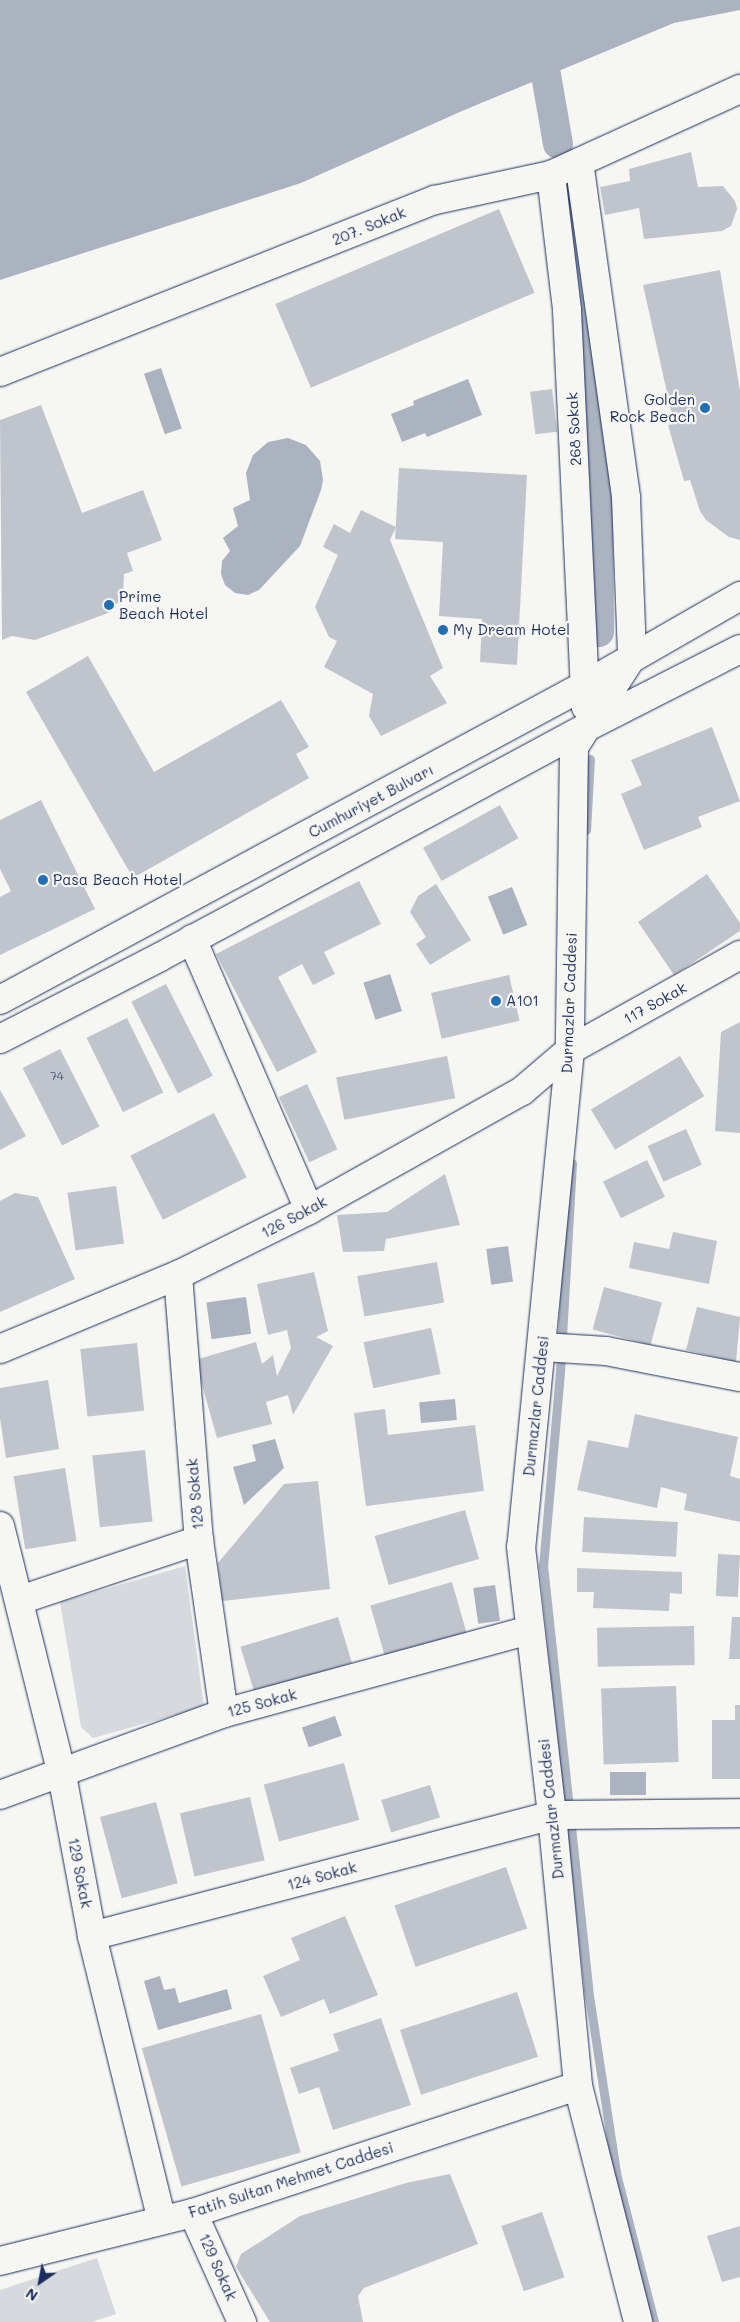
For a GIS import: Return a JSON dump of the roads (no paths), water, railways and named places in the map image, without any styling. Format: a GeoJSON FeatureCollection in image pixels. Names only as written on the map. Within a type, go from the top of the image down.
{"type":"FeatureCollection","features":[{"type":"Feature","properties":{"kind":"street","name":"207. Sokak"},"geometry":{"type":"LineString","coordinates":[[0,372],[435,200],[551,175],[740,89]]}},
{"type":"Feature","properties":{"kind":"street"},"geometry":{"type":"LineString","coordinates":[[579,162],[626,498],[632,657]]}},
{"type":"Feature","properties":{"kind":"street","name":"268 Sokak"},"geometry":{"type":"LineString","coordinates":[[551,175],[567,310],[588,684],[585,728]]}},
{"type":"Feature","properties":{"kind":"street","name":"Cumhuriyet Bulvarı"},"geometry":{"type":"LineString","coordinates":[[0,1000],[588,684],[740,596]]}},
{"type":"Feature","properties":{"kind":"street"},"geometry":{"type":"LineString","coordinates":[[0,1039],[160,958],[585,728],[740,649]]}},
{"type":"Feature","properties":{"kind":"street","name":"Durmazlar Caddesi"},"geometry":{"type":"LineString","coordinates":[[632,657],[574,747],[570,1050],[543,1347],[521,1547],[552,1815],[578,2086],[638,2322]]}},
{"type":"Feature","properties":{"kind":"street"},"geometry":{"type":"LineString","coordinates":[[139,927],[160,958]]}},
{"type":"Feature","properties":{"kind":"street"},"geometry":{"type":"LineString","coordinates":[[192,939],[308,1210]]}},
{"type":"Feature","properties":{"kind":"street","name":"117 Sokak"},"geometry":{"type":"LineString","coordinates":[[570,1050],[740,955]]}},
{"type":"Feature","properties":{"kind":"street","name":"126 Sokak"},"geometry":{"type":"LineString","coordinates":[[0,1349],[178,1275],[308,1210],[522,1090],[570,1050]]}},
{"type":"Feature","properties":{"kind":"street","name":"128 Sokak"},"geometry":{"type":"LineString","coordinates":[[178,1275],[199,1540],[224,1713]]}},
{"type":"Feature","properties":{"kind":"street"},"geometry":{"type":"LineString","coordinates":[[543,1347],[606,1351],[740,1377]]}},
{"type":"Feature","properties":{"kind":"street","name":"129 Sokak"},"geometry":{"type":"LineString","coordinates":[[0,1526],[20,1600],[62,1775],[92,1936],[162,2220]]}},
{"type":"Feature","properties":{"kind":"street"},"geometry":{"type":"LineString","coordinates":[[20,1600],[199,1540]]}},
{"type":"Feature","properties":{"kind":"street","name":"125 Sokak"},"geometry":{"type":"LineString","coordinates":[[0,1795],[62,1775],[224,1713],[530,1630]]}},
{"type":"Feature","properties":{"kind":"street","name":"124 Sokak"},"geometry":{"type":"LineString","coordinates":[[92,1936],[552,1815],[740,1813]]}},
{"type":"Feature","properties":{"kind":"street","name":"Fatih Sultan Mehmet Caddesi"},"geometry":{"type":"LineString","coordinates":[[0,2261],[193,2213],[578,2086]]}},
{"type":"Feature","properties":{"kind":"street","name":"129 Sokak"},"geometry":{"type":"LineString","coordinates":[[193,2213],[242,2322]]}},
{"type":"Feature","properties":{"kind":"waterway"},"geometry":{"type":"LineString","coordinates":[[546,75],[558,144]]}},
{"type":"Feature","properties":{"kind":"waterway"},"geometry":{"type":"LineString","coordinates":[[566,196],[597,403],[599,632]]}},
{"type":"Feature","properties":{"kind":"waterway"},"geometry":{"type":"LineString","coordinates":[[586,830],[590,759]]}},
{"type":"Feature","properties":{"kind":"waterway"},"geometry":{"type":"LineString","coordinates":[[572,1163],[560,1372],[543,1565],[588,1989],[616,2173],[654,2322]]}},
{"type":"Feature","properties":{"kind":"place","name":"Golden Rock Beach"},"geometry":{"type":"Point","coordinates":[705,408]}},
{"type":"Feature","properties":{"kind":"place","name":"Prime Beach Hotel"},"geometry":{"type":"Point","coordinates":[109,605]}},
{"type":"Feature","properties":{"kind":"place","name":"My Dream Hotel"},"geometry":{"type":"Point","coordinates":[443,630]}},
{"type":"Feature","properties":{"kind":"place","name":"Pasa Beach Hotel"},"geometry":{"type":"Point","coordinates":[43,880]}},
{"type":"Feature","properties":{"kind":"place","name":"A101"},"geometry":{"type":"Point","coordinates":[496,1001]}}]}
